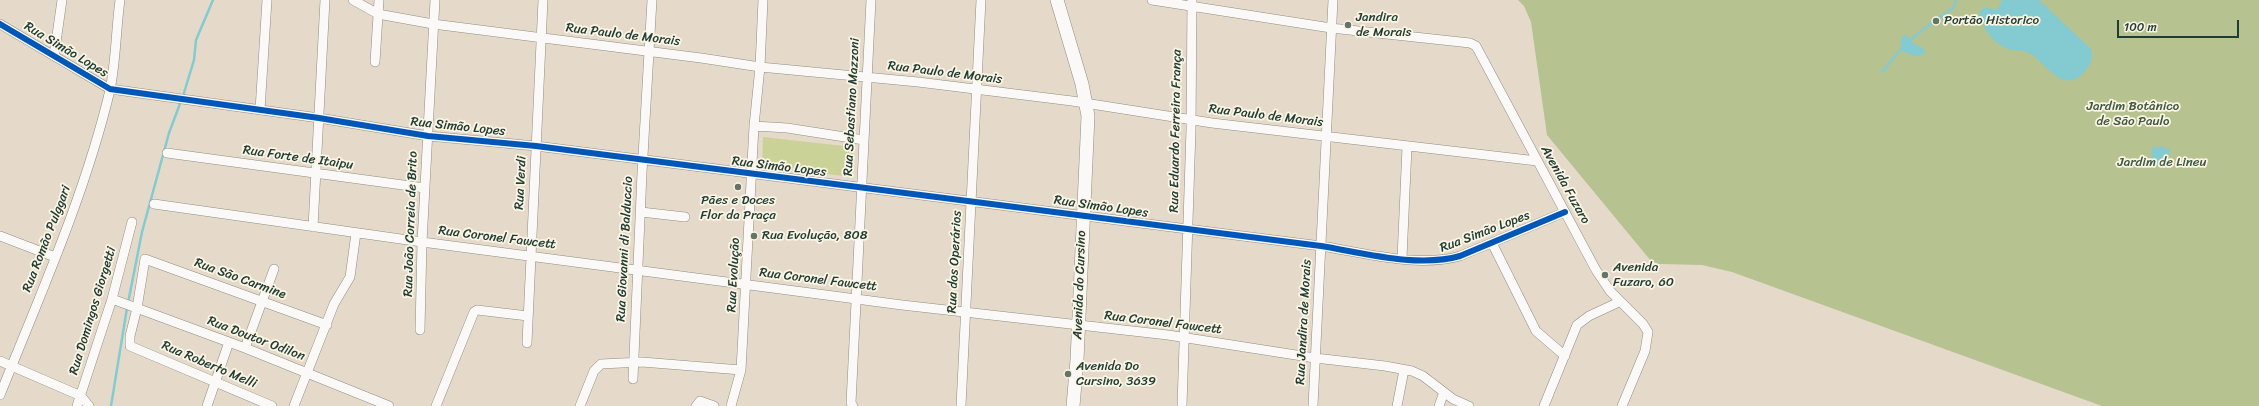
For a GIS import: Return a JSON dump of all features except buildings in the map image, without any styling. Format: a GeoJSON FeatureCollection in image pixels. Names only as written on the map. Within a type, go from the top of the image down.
{"type":"FeatureCollection","features":[{"type":"Feature","properties":{"kind":"main road","name":"Avenida do Cursino"},"geometry":{"type":"LineString","coordinates":[[1057,0],[1087,104],[1077,326],[1077,360],[1072,406]]}},
{"type":"Feature","properties":{"kind":"street"},"geometry":{"type":"LineString","coordinates":[[54,56],[62,0]]}},
{"type":"Feature","properties":{"kind":"street","name":"Rua Romão Pulggari"},"geometry":{"type":"LineString","coordinates":[[0,395],[56,257],[89,164],[110,89],[120,0]]}},
{"type":"Feature","properties":{"kind":"street"},"geometry":{"type":"LineString","coordinates":[[260,110],[267,0]]}},
{"type":"Feature","properties":{"kind":"street"},"geometry":{"type":"LineString","coordinates":[[313,227],[325,0]]}},
{"type":"Feature","properties":{"kind":"street","name":"Rua Paulo de Morais"},"geometry":{"type":"LineString","coordinates":[[353,0],[378,14],[433,24],[650,51],[760,67],[867,77],[977,90],[1408,147],[1537,161]]}},
{"type":"Feature","properties":{"kind":"street"},"geometry":{"type":"LineString","coordinates":[[375,62],[379,0]]}},
{"type":"Feature","properties":{"kind":"street","name":"Rua João Correia de Brito"},"geometry":{"type":"LineString","coordinates":[[420,330],[422,242],[435,0]]}},
{"type":"Feature","properties":{"kind":"street","name":"Rua Verdi"},"geometry":{"type":"LineString","coordinates":[[527,343],[543,0]]}},
{"type":"Feature","properties":{"kind":"street","name":"Rua Giovanni di Balduccio"},"geometry":{"type":"LineString","coordinates":[[633,379],[642,160],[652,0]]}},
{"type":"Feature","properties":{"kind":"street","name":"Rua Evolução"},"geometry":{"type":"LineString","coordinates":[[731,406],[741,370],[754,126],[760,67],[763,0]]}},
{"type":"Feature","properties":{"kind":"street","name":"Rua Sebastiano Mazzoni"},"geometry":{"type":"LineString","coordinates":[[853,406],[851,403],[871,0]]}},
{"type":"Feature","properties":{"kind":"street","name":"Rua dos Operários"},"geometry":{"type":"LineString","coordinates":[[961,406],[964,312],[981,0]]}},
{"type":"Feature","properties":{"kind":"street","name":"Avenida Fuzaro"},"geometry":{"type":"LineString","coordinates":[[1152,0],[1191,2],[1244,16],[1331,28],[1473,44],[1479,50],[1596,270],[1619,302],[1643,324],[1648,332],[1648,340],[1622,406]]}},
{"type":"Feature","properties":{"kind":"street","name":"Rua Jandira de Morais"},"geometry":{"type":"LineString","coordinates":[[1313,406],[1333,0]]}},
{"type":"Feature","properties":{"kind":"street","name":"Rua Eduardo Ferreira França"},"geometry":{"type":"LineString","coordinates":[[1182,406],[1191,119],[1191,2]]}},
{"type":"Feature","properties":{"kind":"street","name":"Rua Simão Lopes"},"geometry":{"type":"LineString","coordinates":[[0,24],[110,89],[319,118],[428,136],[536,146],[752,175],[1321,246],[1421,261],[1444,260],[1492,243],[1565,212]]}},
{"type":"Feature","properties":{"kind":"street"},"geometry":{"type":"LineString","coordinates":[[754,126],[787,128],[864,140]]}},
{"type":"Feature","properties":{"kind":"street"},"geometry":{"type":"LineString","coordinates":[[1402,258],[1408,147]]}},
{"type":"Feature","properties":{"kind":"street","name":"Rua Forte de Itaipu"},"geometry":{"type":"LineString","coordinates":[[167,153],[425,188]]}},
{"type":"Feature","properties":{"kind":"street","name":"Rua Coronel Fawcett"},"geometry":{"type":"LineString","coordinates":[[154,204],[356,233],[637,270],[964,312],[1184,338],[1404,370],[1427,378],[1444,392],[1469,406]]}},
{"type":"Feature","properties":{"kind":"street"},"geometry":{"type":"LineString","coordinates":[[641,212],[686,217]]}},
{"type":"Feature","properties":{"kind":"street","name":"Rua Domingos Giorgetti"},"geometry":{"type":"LineString","coordinates":[[77,406],[112,298],[132,222]]}},
{"type":"Feature","properties":{"kind":"street"},"geometry":{"type":"LineString","coordinates":[[294,406],[334,304],[350,277],[356,233]]}},
{"type":"Feature","properties":{"kind":"street"},"geometry":{"type":"LineString","coordinates":[[0,236],[56,257]]}},
{"type":"Feature","properties":{"kind":"street"},"geometry":{"type":"LineString","coordinates":[[1492,243],[1536,331],[1565,356]]}},
{"type":"Feature","properties":{"kind":"street","name":"Rua São Carmine"},"geometry":{"type":"LineString","coordinates":[[135,307],[144,259],[327,325]]}},
{"type":"Feature","properties":{"kind":"street"},"geometry":{"type":"LineString","coordinates":[[245,348],[274,269]]}},
{"type":"Feature","properties":{"kind":"street","name":"Rua Doutor Odilon"},"geometry":{"type":"LineString","coordinates":[[112,298],[245,348],[389,406]]}},
{"type":"Feature","properties":{"kind":"street"},"geometry":{"type":"LineString","coordinates":[[1544,406],[1577,325],[1589,316],[1619,302]]}},
{"type":"Feature","properties":{"kind":"street","name":"Rua Roberto Melli"},"geometry":{"type":"LineString","coordinates":[[135,307],[129,342],[135,349],[272,406]]}},
{"type":"Feature","properties":{"kind":"street"},"geometry":{"type":"LineString","coordinates":[[436,406],[474,312],[477,310],[528,316]]}},
{"type":"Feature","properties":{"kind":"street"},"geometry":{"type":"LineString","coordinates":[[207,406],[229,342]]}},
{"type":"Feature","properties":{"kind":"street"},"geometry":{"type":"LineString","coordinates":[[0,361],[80,396],[90,406]]}},
{"type":"Feature","properties":{"kind":"street"},"geometry":{"type":"LineString","coordinates":[[580,406],[597,366],[601,364],[633,362],[741,370]]}},
{"type":"Feature","properties":{"kind":"street"},"geometry":{"type":"LineString","coordinates":[[1397,406],[1404,370]]}},
{"type":"Feature","properties":{"kind":"street"},"geometry":{"type":"LineString","coordinates":[[1439,406],[1444,392]]}},
{"type":"Feature","properties":{"kind":"street"},"geometry":{"type":"LineString","coordinates":[[696,406],[700,401],[714,406]]}},
{"type":"Feature","properties":{"kind":"green space"},"geometry":{"type":"Polygon","coordinates":[[[1518,0],[2259,0],[2259,406],[2102,406],[1732,272],[1702,265],[1659,264],[1651,261],[1547,135],[1531,22],[1524,6],[1518,0]]]}},
{"type":"Feature","properties":{"kind":"green space"},"geometry":{"type":"Polygon","coordinates":[[[763,137],[853,147],[853,177],[762,167],[763,137]]]}},
{"type":"Feature","properties":{"kind":"water"},"geometry":{"type":"Polygon","coordinates":[[[2002,0],[2039,0],[2091,49],[2091,61],[2085,71],[2077,78],[2070,81],[2062,79],[2056,76],[2029,53],[2008,49],[1993,39],[1980,18],[1979,12],[1985,7],[1997,10],[2002,0]]]}},
{"type":"Feature","properties":{"kind":"water"},"geometry":{"type":"Polygon","coordinates":[[[1906,35],[1913,43],[1924,49],[1925,54],[1914,56],[1900,50],[1902,36],[1906,35]]]}},
{"type":"Feature","properties":{"kind":"water"},"geometry":{"type":"Polygon","coordinates":[[[2155,146],[2158,148],[2161,146],[2170,150],[2167,165],[2162,164],[2159,166],[2151,162],[2152,148],[2155,146]]]}},
{"type":"Feature","properties":{"kind":"waterway"},"geometry":{"type":"LineString","coordinates":[[183,96],[194,60],[196,40],[213,0]]}},
{"type":"Feature","properties":{"kind":"waterway"},"geometry":{"type":"LineString","coordinates":[[1909,42],[1916,35],[1954,7],[1956,0]]}},
{"type":"Feature","properties":{"kind":"waterway"},"geometry":{"type":"LineString","coordinates":[[1882,72],[1902,48]]}},
{"type":"Feature","properties":{"kind":"waterway"},"geometry":{"type":"LineString","coordinates":[[128,303],[142,232],[169,133],[181,101]]}},
{"type":"Feature","properties":{"kind":"waterway"},"geometry":{"type":"LineString","coordinates":[[111,406],[127,308]]}},
{"type":"Feature","properties":{"kind":"cycle path"},"geometry":{"type":"LineString","coordinates":[[0,24],[110,89],[319,118],[428,136],[536,146],[1321,246],[1391,258],[1427,260],[1460,256],[1565,212]]}},
{"type":"Feature","properties":{"kind":"place","name":"Portão Historico"},"geometry":{"type":"Point","coordinates":[1936,21]}},
{"type":"Feature","properties":{"kind":"place","name":"Jandira de Morais"},"geometry":{"type":"Point","coordinates":[1348,25]}},
{"type":"Feature","properties":{"kind":"place","name":"Pães e Doces Flor da Praça"},"geometry":{"type":"Point","coordinates":[738,187]}},
{"type":"Feature","properties":{"kind":"place","name":"Rua Evolução, 808"},"geometry":{"type":"Point","coordinates":[754,236]}},
{"type":"Feature","properties":{"kind":"place","name":"Avenida Fuzaro, 60"},"geometry":{"type":"Point","coordinates":[1605,275]}},
{"type":"Feature","properties":{"kind":"place","name":"Avenida Do Cursino, 3639"},"geometry":{"type":"Point","coordinates":[1068,374]}},
{"type":"Feature","properties":{"kind":"park label","name":"Jardim Botânico de São Paulo"},"geometry":{"type":"Point","coordinates":[2133,114]}},
{"type":"Feature","properties":{"kind":"park label","name":"Jardim de Lineu"},"geometry":{"type":"Point","coordinates":[2162,163]}}]}
